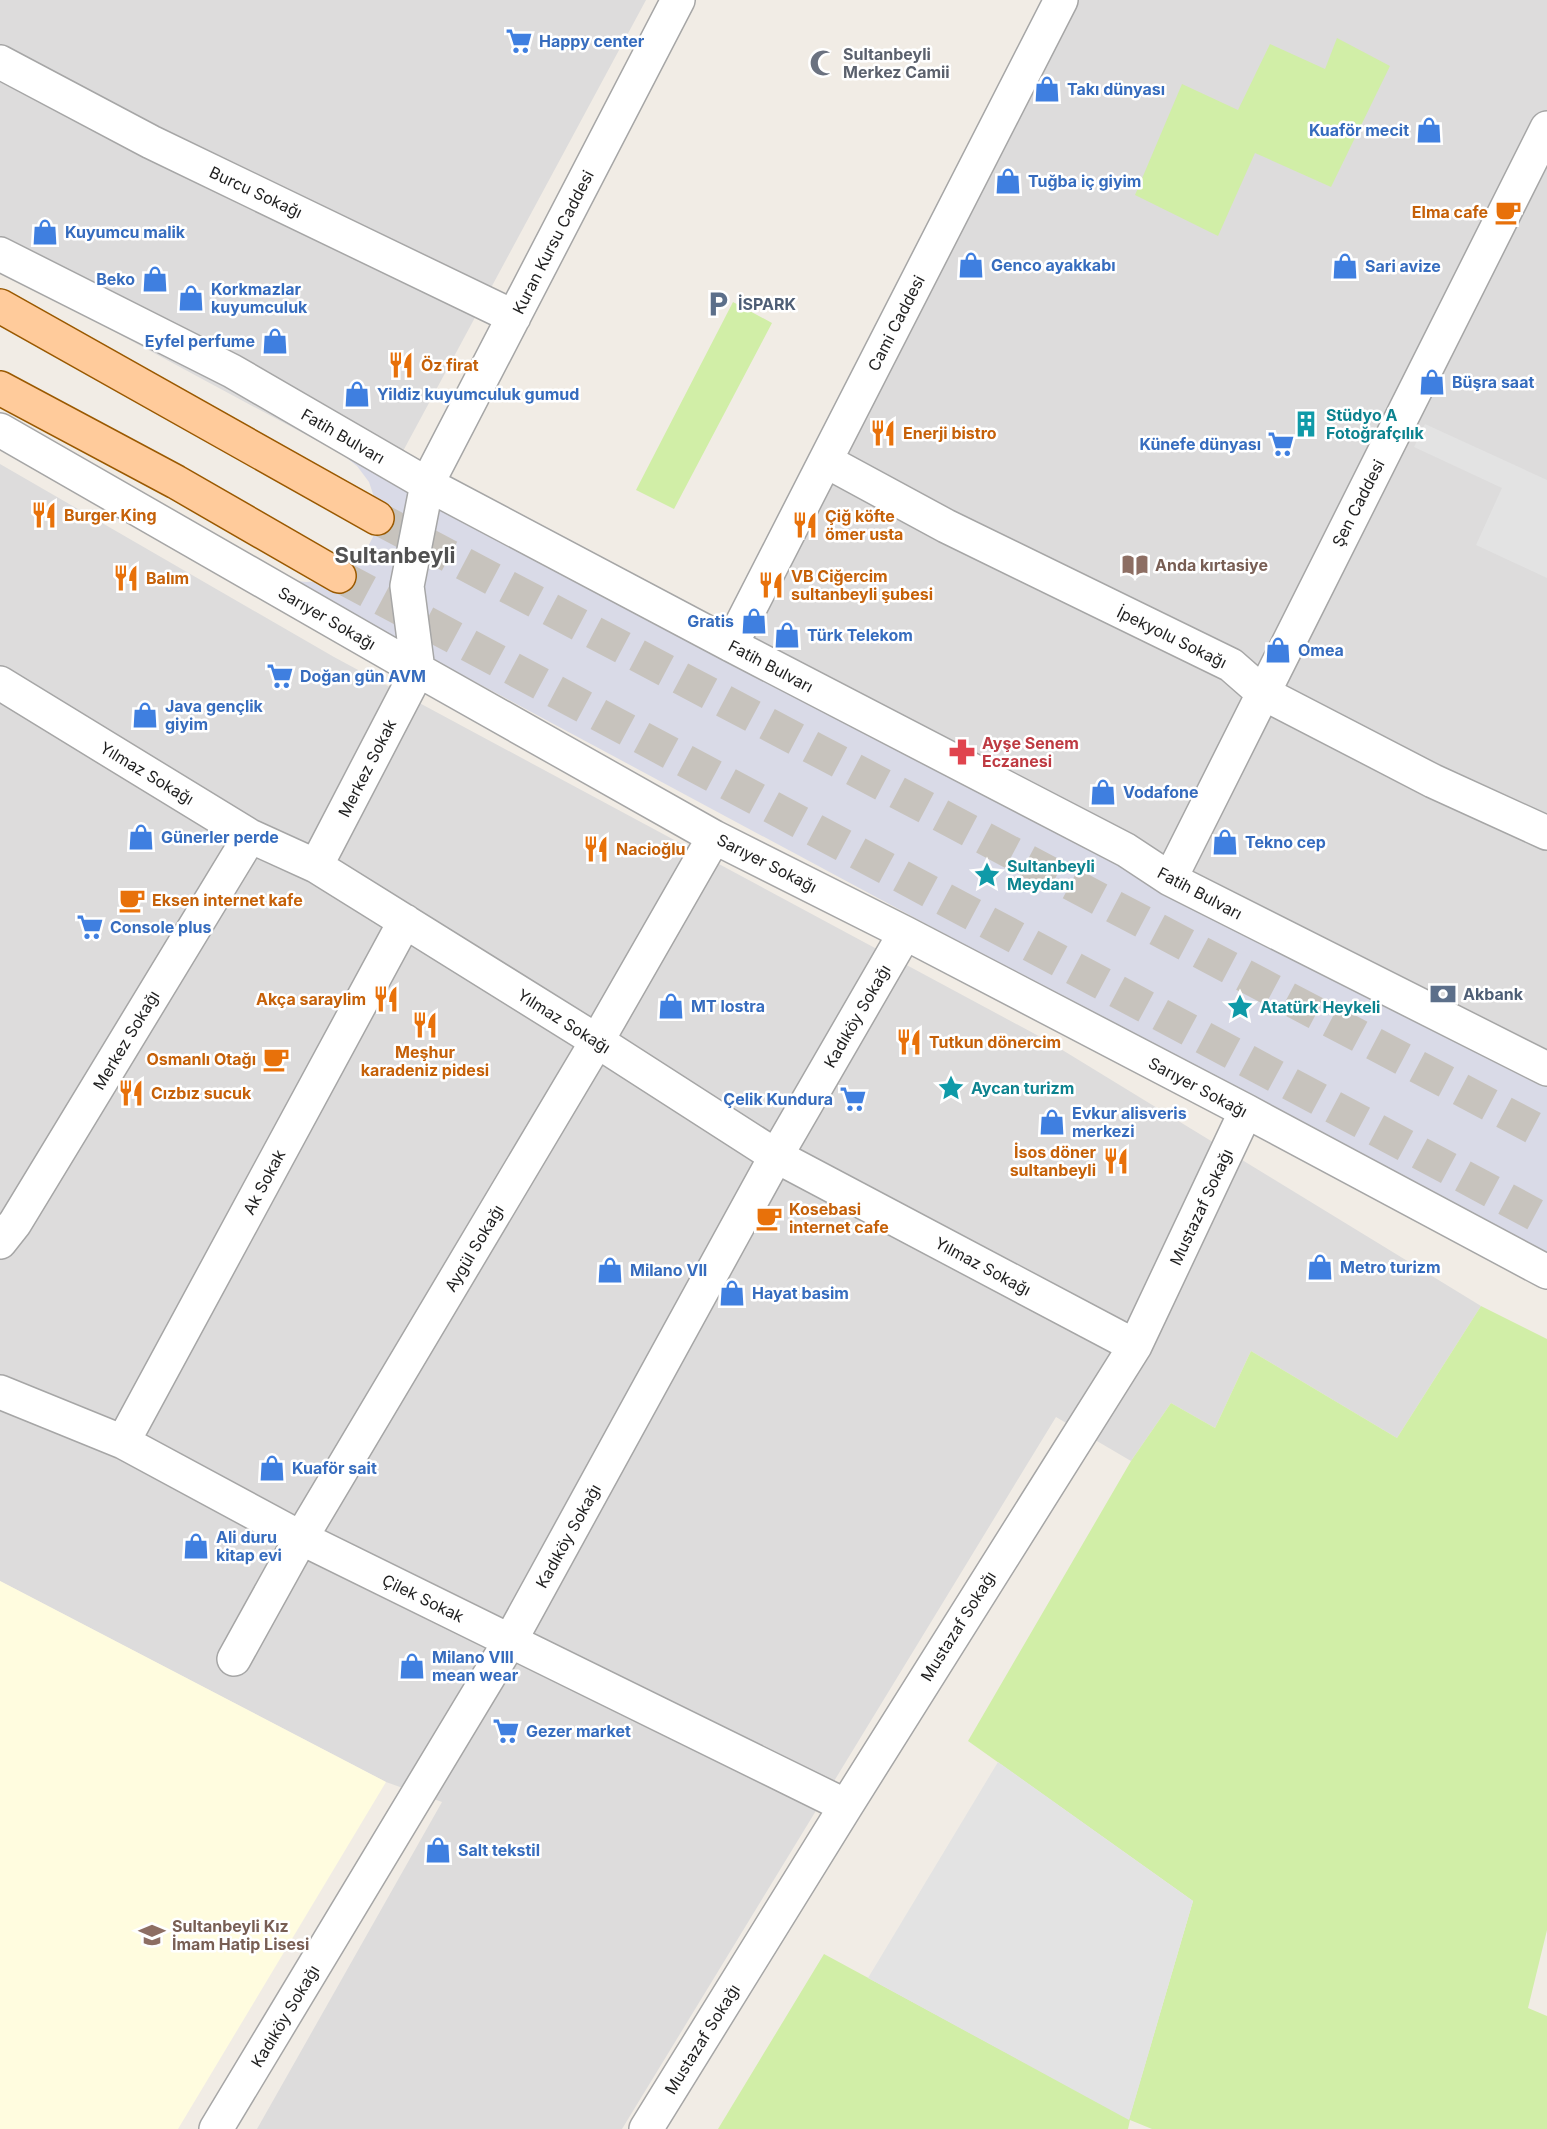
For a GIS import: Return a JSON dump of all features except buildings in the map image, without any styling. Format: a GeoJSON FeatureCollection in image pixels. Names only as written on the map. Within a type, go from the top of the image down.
{"type":"FeatureCollection","features":[{"type":"Feature","properties":{"kind":"main road"},"geometry":{"type":"LineString","coordinates":[[0,306],[377,518]]}},
{"type":"Feature","properties":{"kind":"main road"},"geometry":{"type":"LineString","coordinates":[[0,388],[176,482],[339,576]]}},
{"type":"Feature","properties":{"kind":"street","name":"Kuran Kursu Caddesi"},"geometry":{"type":"LineString","coordinates":[[418,670],[407,586],[428,484],[678,0]]}},
{"type":"Feature","properties":{"kind":"street","name":"Cami Caddesi"},"geometry":{"type":"LineString","coordinates":[[731,645],[1061,0]]}},
{"type":"Feature","properties":{"kind":"street","name":"Burcu Sokağı"},"geometry":{"type":"LineString","coordinates":[[0,62],[150,142],[514,317]]}},
{"type":"Feature","properties":{"kind":"street","name":"Şen Caddesi"},"geometry":{"type":"LineString","coordinates":[[1170,879],[1547,128]]}},
{"type":"Feature","properties":{"kind":"street","name":"Fatih Bulvarı"},"geometry":{"type":"LineString","coordinates":[[0,254],[232,371],[428,484],[1125,850],[1170,879],[1547,1069]]}},
{"type":"Feature","properties":{"kind":"street","name":"Sarıyer Sokağı"},"geometry":{"type":"LineString","coordinates":[[0,432],[714,837],[905,933],[1547,1272]]}},
{"type":"Feature","properties":{"kind":"street","name":"İpekyolu Sokağı"},"geometry":{"type":"LineString","coordinates":[[826,461],[946,526],[1231,665],[1263,693],[1433,781],[1547,833]]}},
{"type":"Feature","properties":{"kind":"street","name":"Merkez Sokak"},"geometry":{"type":"LineString","coordinates":[[316,866],[418,670]]}},
{"type":"Feature","properties":{"kind":"street","name":"Yılmaz Sokağı"},"geometry":{"type":"LineString","coordinates":[[0,683],[250,836],[316,866],[597,1041],[776,1156],[1135,1346]]}},
{"type":"Feature","properties":{"kind":"street","name":"Merkez Sokağı"},"geometry":{"type":"LineString","coordinates":[[0,1242],[15,1223],[250,836]]}},
{"type":"Feature","properties":{"kind":"street","name":"Aygül Sokağı"},"geometry":{"type":"LineString","coordinates":[[234,1659],[301,1538],[597,1041],[714,837]]}},
{"type":"Feature","properties":{"kind":"street","name":"Ak Sokak"},"geometry":{"type":"LineString","coordinates":[[123,1442],[405,921]]}},
{"type":"Feature","properties":{"kind":"street","name":"Kadıköy Sokağı"},"geometry":{"type":"LineString","coordinates":[[216,2129],[510,1641],[776,1156],[905,933]]}},
{"type":"Feature","properties":{"kind":"street","name":"Mustazaf Sokağı"},"geometry":{"type":"LineString","coordinates":[[646,2129],[1135,1346],[1246,1112]]}},
{"type":"Feature","properties":{"kind":"street","name":"Çilek Sokak"},"geometry":{"type":"LineString","coordinates":[[0,1392],[123,1442],[301,1538],[846,1806]]}},
{"type":"Feature","properties":{"kind":"shaded area"},"geometry":{"type":"Polygon","coordinates":[[[0,0],[646,0],[388,479],[0,270],[0,0]]]}},
{"type":"Feature","properties":{"kind":"shaded area"},"geometry":{"type":"Polygon","coordinates":[[[1072,0],[1547,0],[1547,1086],[731,664],[1072,0]]]}},
{"type":"Feature","properties":{"kind":"shaded area"},"geometry":{"type":"Polygon","coordinates":[[[1425,424],[1547,480],[1547,578],[1476,545],[1502,488],[1414,447],[1425,424]]]}},
{"type":"Feature","properties":{"kind":"shaded area","name":"Sultanbeyli Meydanı"},"geometry":{"type":"Polygon","coordinates":[[[343,455],[731,664],[1547,1086],[1547,1257],[274,574],[290,580],[323,581],[339,576],[364,554],[373,537],[377,518],[375,500],[369,482],[357,466],[343,455]]]}},
{"type":"Feature","properties":{"kind":"shaded area"},"geometry":{"type":"Polygon","coordinates":[[[0,464],[334,657],[1046,1040],[1481,1306],[1397,1438],[1251,1351],[1215,1428],[1171,1403],[1131,1461],[1056,1417],[622,2129],[257,2129],[442,1802],[386,1782],[0,1581],[0,464]]]}},
{"type":"Feature","properties":{"kind":"shaded area"},"geometry":{"type":"Polygon","coordinates":[[[0,1581],[386,1782],[178,2129],[0,2129],[0,1581]]]}},
{"type":"Feature","properties":{"kind":"shaded area"},"geometry":{"type":"Polygon","coordinates":[[[998,1762],[1193,1901],[1129,2120],[868,1978],[998,1762]]]}},
{"type":"Feature","properties":{"kind":"green space"},"geometry":{"type":"Polygon","coordinates":[[[1337,38],[1390,66],[1331,187],[1255,153],[1218,236],[1135,195],[1182,84],[1238,110],[1270,44],[1325,69],[1337,38]]]}},
{"type":"Feature","properties":{"kind":"green space"},"geometry":{"type":"Polygon","coordinates":[[[733,302],[772,323],[674,509],[636,490],[733,302]]]}},
{"type":"Feature","properties":{"kind":"green space"},"geometry":{"type":"Polygon","coordinates":[[[1481,1306],[1547,1339],[1547,1930],[1528,2008],[1547,2016],[1547,2129],[1152,2129],[1130,2120],[1128,2129],[718,2129],[824,1954],[1129,2119],[1193,1901],[968,1741],[1131,1461],[1171,1403],[1215,1428],[1251,1351],[1397,1438],[1481,1306]]]}},
{"type":"Feature","properties":{"kind":"tunnel"},"geometry":{"type":"LineString","coordinates":[[377,518],[1547,1135]]}},
{"type":"Feature","properties":{"kind":"tunnel"},"geometry":{"type":"LineString","coordinates":[[339,576],[1547,1221]]}},
{"type":"Feature","properties":{"kind":"place","name":"Happy center"},"geometry":{"type":"Point","coordinates":[519,41]}},
{"type":"Feature","properties":{"kind":"place","name":"Sultanbeyli Merkez Camii"},"geometry":{"type":"Point","coordinates":[823,63]}},
{"type":"Feature","properties":{"kind":"place","name":"Takı dünyası"},"geometry":{"type":"Point","coordinates":[1047,89]}},
{"type":"Feature","properties":{"kind":"place","name":"Kuaför mecit"},"geometry":{"type":"Point","coordinates":[1429,130]}},
{"type":"Feature","properties":{"kind":"place","name":"Tuğba iç giyim"},"geometry":{"type":"Point","coordinates":[1008,181]}},
{"type":"Feature","properties":{"kind":"place","name":"Elma cafe"},"geometry":{"type":"Point","coordinates":[1508,212]}},
{"type":"Feature","properties":{"kind":"place","name":"Kuyumcu malik"},"geometry":{"type":"Point","coordinates":[45,232]}},
{"type":"Feature","properties":{"kind":"place","name":"Genco ayakkabı"},"geometry":{"type":"Point","coordinates":[971,265]}},
{"type":"Feature","properties":{"kind":"place","name":"Sari avize"},"geometry":{"type":"Point","coordinates":[1345,266]}},
{"type":"Feature","properties":{"kind":"place","name":"Beko"},"geometry":{"type":"Point","coordinates":[155,279]}},
{"type":"Feature","properties":{"kind":"place","name":"Korkmazlar kuyumculuk"},"geometry":{"type":"Point","coordinates":[191,298]}},
{"type":"Feature","properties":{"kind":"place","name":"İSPARK"},"geometry":{"type":"Point","coordinates":[718,304]}},
{"type":"Feature","properties":{"kind":"place","name":"Eyfel perfume"},"geometry":{"type":"Point","coordinates":[275,341]}},
{"type":"Feature","properties":{"kind":"place","name":"Öz firat"},"geometry":{"type":"Point","coordinates":[401,365]}},
{"type":"Feature","properties":{"kind":"place","name":"Büşra saat"},"geometry":{"type":"Point","coordinates":[1432,382]}},
{"type":"Feature","properties":{"kind":"place","name":"Yildiz kuyumculuk gumud"},"geometry":{"type":"Point","coordinates":[357,394]}},
{"type":"Feature","properties":{"kind":"place","name":"Stüdyo A Fotoğrafçılık"},"geometry":{"type":"Point","coordinates":[1306,424]}},
{"type":"Feature","properties":{"kind":"place","name":"Enerji bistro"},"geometry":{"type":"Point","coordinates":[883,433]}},
{"type":"Feature","properties":{"kind":"place","name":"Künefe dünyası"},"geometry":{"type":"Point","coordinates":[1281,444]}},
{"type":"Feature","properties":{"kind":"place","name":"Burger King"},"geometry":{"type":"Point","coordinates":[44,515]}},
{"type":"Feature","properties":{"kind":"place","name":"Çiğ köfte ömer usta"},"geometry":{"type":"Point","coordinates":[805,525]}},
{"type":"Feature","properties":{"kind":"place","name":"Anda kırtasiye"},"geometry":{"type":"Point","coordinates":[1135,565]}},
{"type":"Feature","properties":{"kind":"place","name":"Balım"},"geometry":{"type":"Point","coordinates":[126,578]}},
{"type":"Feature","properties":{"kind":"place","name":"VB Ciğercim sultanbeyli şubesi"},"geometry":{"type":"Point","coordinates":[771,585]}},
{"type":"Feature","properties":{"kind":"place","name":"Gratis"},"geometry":{"type":"Point","coordinates":[754,621]}},
{"type":"Feature","properties":{"kind":"place","name":"Türk Telekom"},"geometry":{"type":"Point","coordinates":[787,635]}},
{"type":"Feature","properties":{"kind":"place","name":"Omea"},"geometry":{"type":"Point","coordinates":[1278,650]}},
{"type":"Feature","properties":{"kind":"place","name":"Doğan gün AVM"},"geometry":{"type":"Point","coordinates":[280,676]}},
{"type":"Feature","properties":{"kind":"place","name":"Java gençlik giyim"},"geometry":{"type":"Point","coordinates":[145,715]}},
{"type":"Feature","properties":{"kind":"place","name":"Ayşe Senem Eczanesi"},"geometry":{"type":"Point","coordinates":[962,752]}},
{"type":"Feature","properties":{"kind":"place","name":"Vodafone"},"geometry":{"type":"Point","coordinates":[1103,792]}},
{"type":"Feature","properties":{"kind":"place","name":"Günerler perde"},"geometry":{"type":"Point","coordinates":[141,837]}},
{"type":"Feature","properties":{"kind":"place","name":"Tekno cep"},"geometry":{"type":"Point","coordinates":[1225,842]}},
{"type":"Feature","properties":{"kind":"place","name":"Nacioğlu"},"geometry":{"type":"Point","coordinates":[596,849]}},
{"type":"Feature","properties":{"kind":"place","name":"Sultanbeyli Meydanı"},"geometry":{"type":"Point","coordinates":[987,875]}},
{"type":"Feature","properties":{"kind":"place","name":"Eksen internet kafe"},"geometry":{"type":"Point","coordinates":[132,900]}},
{"type":"Feature","properties":{"kind":"place","name":"Console plus"},"geometry":{"type":"Point","coordinates":[90,927]}},
{"type":"Feature","properties":{"kind":"place","name":"Akbank"},"geometry":{"type":"Point","coordinates":[1443,994]}},
{"type":"Feature","properties":{"kind":"place","name":"Akça saraylim"},"geometry":{"type":"Point","coordinates":[386,999]}},
{"type":"Feature","properties":{"kind":"place","name":"MT lostra"},"geometry":{"type":"Point","coordinates":[671,1006]}},
{"type":"Feature","properties":{"kind":"place","name":"Atatürk Heykeli"},"geometry":{"type":"Point","coordinates":[1240,1007]}},
{"type":"Feature","properties":{"kind":"place","name":"Meşhur karadeniz pidesi"},"geometry":{"type":"Point","coordinates":[425,1025]}},
{"type":"Feature","properties":{"kind":"place","name":"Tutkun dönercim"},"geometry":{"type":"Point","coordinates":[909,1042]}},
{"type":"Feature","properties":{"kind":"place","name":"Osmanlı Otağı"},"geometry":{"type":"Point","coordinates":[276,1059]}},
{"type":"Feature","properties":{"kind":"place","name":"Aycan turizm"},"geometry":{"type":"Point","coordinates":[951,1088]}},
{"type":"Feature","properties":{"kind":"place","name":"Cızbız sucuk"},"geometry":{"type":"Point","coordinates":[131,1093]}},
{"type":"Feature","properties":{"kind":"place","name":"Çelik Kundura"},"geometry":{"type":"Point","coordinates":[853,1099]}},
{"type":"Feature","properties":{"kind":"place","name":"Evkur alisveris merkezi"},"geometry":{"type":"Point","coordinates":[1052,1122]}},
{"type":"Feature","properties":{"kind":"place","name":"İsos döner sultanbeyli"},"geometry":{"type":"Point","coordinates":[1116,1161]}},
{"type":"Feature","properties":{"kind":"place","name":"Kosebasi internet cafe"},"geometry":{"type":"Point","coordinates":[769,1218]}},
{"type":"Feature","properties":{"kind":"place","name":"Metro turizm"},"geometry":{"type":"Point","coordinates":[1320,1267]}},
{"type":"Feature","properties":{"kind":"place","name":"Milano VII"},"geometry":{"type":"Point","coordinates":[610,1270]}},
{"type":"Feature","properties":{"kind":"place","name":"Hayat basim"},"geometry":{"type":"Point","coordinates":[732,1293]}},
{"type":"Feature","properties":{"kind":"place","name":"Kuaför sait"},"geometry":{"type":"Point","coordinates":[272,1468]}},
{"type":"Feature","properties":{"kind":"place","name":"Ali duru kitap evi"},"geometry":{"type":"Point","coordinates":[196,1546]}},
{"type":"Feature","properties":{"kind":"place","name":"Milano VIII mean wear"},"geometry":{"type":"Point","coordinates":[412,1666]}},
{"type":"Feature","properties":{"kind":"place","name":"Gezer market"},"geometry":{"type":"Point","coordinates":[506,1731]}},
{"type":"Feature","properties":{"kind":"place","name":"Salt tekstil"},"geometry":{"type":"Point","coordinates":[438,1850]}},
{"type":"Feature","properties":{"kind":"place","name":"Sultanbeyli Kız İmam Hatip Lisesi"},"geometry":{"type":"Point","coordinates":[152,1935]}},
{"type":"Feature","properties":{"kind":"district","name":"Sultanbeyli"},"geometry":{"type":"Point","coordinates":[395,555]}}]}
